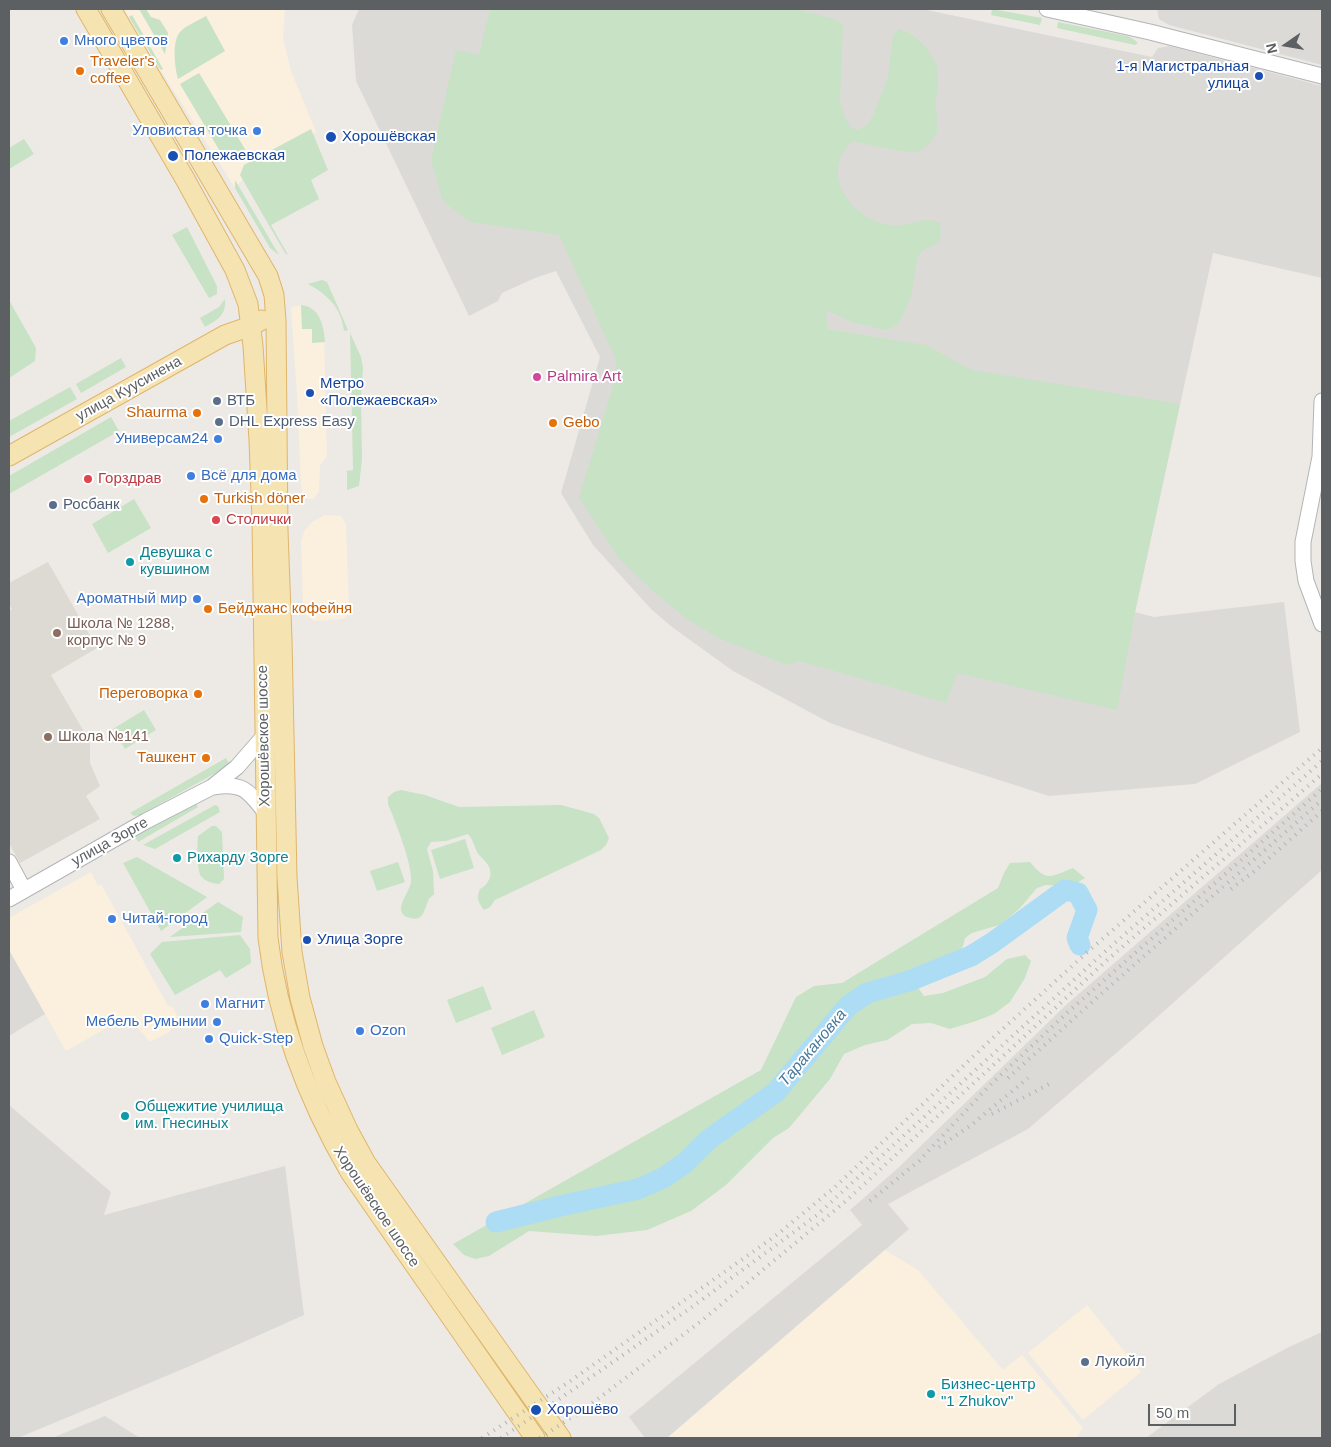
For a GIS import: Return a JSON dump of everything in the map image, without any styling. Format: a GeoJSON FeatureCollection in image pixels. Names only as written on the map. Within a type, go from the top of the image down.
{"type":"FeatureCollection","features":[{"type":"Feature","properties":{"kind":"main road","name":"Хорошёвское шоссе"},"geometry":{"type":"LineString","coordinates":[[86,9],[181,170],[235,270],[248,304],[259,440],[268,938],[274,979],[296,1060],[331,1139],[350,1172],[533,1436]]}},
{"type":"Feature","properties":{"kind":"main road","name":"Хорошёвское шоссе"},"geometry":{"type":"LineString","coordinates":[[111,9],[268,276],[274,299],[287,878],[291,946],[300,998],[313,1046],[326,1082],[348,1130],[366,1163],[561,1438]]}},
{"type":"Feature","properties":{"kind":"main road","name":"улица Куусинена"},"geometry":{"type":"LineString","coordinates":[[9,456],[225,335],[251,326],[271,314],[274,307],[274,299]]}},
{"type":"Feature","properties":{"kind":"main road"},"geometry":{"type":"LineString","coordinates":[[251,326],[261,327],[271,334],[276,358]]}},
{"type":"Feature","properties":{"kind":"street"},"geometry":{"type":"LineString","coordinates":[[1046,9],[1150,32],[1322,76]]}},
{"type":"Feature","properties":{"kind":"street"},"geometry":{"type":"LineString","coordinates":[[1322,401],[1318,474],[1303,542],[1306,581],[1322,624]]}},
{"type":"Feature","properties":{"kind":"street","name":"улица Зорге"},"geometry":{"type":"LineString","coordinates":[[9,899],[146,821],[212,787],[238,767],[264,736]]}},
{"type":"Feature","properties":{"kind":"street","name":"улица Зорге"},"geometry":{"type":"LineString","coordinates":[[212,787],[238,786],[248,792],[266,812]]}},
{"type":"Feature","properties":{"kind":"street"},"geometry":{"type":"LineString","coordinates":[[9,862],[24,890]]}},
{"type":"Feature","properties":{"kind":"shaded area"},"geometry":{"type":"Polygon","coordinates":[[[124,9],[285,9],[283,38],[291,71],[316,132],[256,164],[235,188],[124,9]]]}},
{"type":"Feature","properties":{"kind":"shaded area"},"geometry":{"type":"Polygon","coordinates":[[[359,9],[922,9],[1152,57],[1158,48],[1170,46],[1322,86],[1322,278],[1213,253],[1135,612],[1154,617],[1284,602],[1300,732],[1195,784],[1049,796],[924,756],[830,723],[733,671],[672,627],[651,609],[593,545],[561,493],[600,357],[556,271],[502,293],[498,301],[469,316],[356,81],[352,25],[359,9]]]}},
{"type":"Feature","properties":{"kind":"shaded area"},"geometry":{"type":"Polygon","coordinates":[[[1157,9],[1322,9],[1322,65],[1169,25],[1159,19],[1157,9]]]}},
{"type":"Feature","properties":{"kind":"shaded area"},"geometry":{"type":"Polygon","coordinates":[[[304,305],[317,314],[322,324],[324,336],[327,457],[320,465],[319,492],[314,498],[310,499],[305,498],[301,485],[291,308],[304,305]]]}},
{"type":"Feature","properties":{"kind":"shaded area"},"geometry":{"type":"Polygon","coordinates":[[[325,515],[341,516],[346,524],[349,610],[346,617],[342,619],[314,621],[307,616],[303,607],[301,541],[305,530],[312,522],[325,515]]]}},
{"type":"Feature","properties":{"kind":"shaded area","name":"Школа №141"},"geometry":{"type":"Polygon","coordinates":[[[48,562],[97,648],[51,675],[90,742],[90,763],[100,786],[86,796],[100,819],[20,863],[9,843],[9,611],[12,609],[9,604],[9,583],[48,562]]]}},
{"type":"Feature","properties":{"kind":"shaded area"},"geometry":{"type":"Polygon","coordinates":[[[1322,783],[1322,870],[1136,1036],[1028,1129],[888,1204],[909,1229],[667,1438],[645,1438],[629,1417],[862,1225],[850,1210],[897,1169],[1066,1005],[1322,783]]]}},
{"type":"Feature","properties":{"kind":"shaded area"},"geometry":{"type":"Polygon","coordinates":[[[91,872],[98,886],[101,884],[168,1006],[173,1007],[178,1018],[169,1032],[150,1042],[128,1016],[66,1051],[9,950],[9,918],[91,872]]]}},
{"type":"Feature","properties":{"kind":"shaded area"},"geometry":{"type":"Polygon","coordinates":[[[9,950],[45,1014],[9,1036],[9,950]]]}},
{"type":"Feature","properties":{"kind":"shaded area"},"geometry":{"type":"Polygon","coordinates":[[[9,1105],[111,1192],[104,1215],[285,1166],[304,1315],[190,1366],[18,1438],[9,1438],[9,1105]]]}},
{"type":"Feature","properties":{"kind":"shaded area"},"geometry":{"type":"Polygon","coordinates":[[[885,1250],[918,1270],[1003,1370],[1022,1355],[1083,1428],[1076,1438],[667,1438],[885,1250]]]}},
{"type":"Feature","properties":{"kind":"shaded area","name":"Лукойл"},"geometry":{"type":"Polygon","coordinates":[[[1087,1305],[1141,1372],[1083,1420],[1028,1353],[1087,1305]]]}},
{"type":"Feature","properties":{"kind":"shaded area"},"geometry":{"type":"Polygon","coordinates":[[[1322,1332],[1322,1438],[1146,1438],[1219,1384],[1322,1332]]]}},
{"type":"Feature","properties":{"kind":"shaded area"},"geometry":{"type":"Polygon","coordinates":[[[105,1416],[140,1438],[52,1438],[105,1416]]]}},
{"type":"Feature","properties":{"kind":"green space"},"geometry":{"type":"Polygon","coordinates":[[[139,9],[146,9],[151,17],[160,20],[168,33],[165,54],[139,9]]]}},
{"type":"Feature","properties":{"kind":"green space"},"geometry":{"type":"Polygon","coordinates":[[[490,9],[795,9],[834,19],[843,24],[840,100],[845,118],[850,127],[859,130],[868,124],[885,86],[888,77],[893,35],[900,29],[911,34],[925,47],[935,62],[938,72],[937,131],[935,136],[920,151],[915,152],[888,149],[853,141],[843,153],[838,167],[839,180],[844,193],[852,205],[864,215],[877,222],[891,225],[904,225],[927,220],[940,223],[941,233],[939,242],[922,251],[917,259],[911,297],[899,323],[891,329],[882,329],[852,322],[826,310],[827,329],[926,345],[972,370],[1180,404],[1135,612],[1117,710],[957,673],[946,703],[799,661],[787,665],[718,638],[687,619],[653,591],[618,557],[579,498],[617,373],[615,357],[559,235],[470,222],[443,201],[431,160],[456,50],[479,55],[490,9]]]}},
{"type":"Feature","properties":{"kind":"green space"},"geometry":{"type":"Polygon","coordinates":[[[992,9],[1042,18],[1040,25],[991,15],[992,9]]]}},
{"type":"Feature","properties":{"kind":"green space"},"geometry":{"type":"Polygon","coordinates":[[[132,15],[163,69],[162,70],[129,17],[132,15]]]}},
{"type":"Feature","properties":{"kind":"green space"},"geometry":{"type":"Polygon","coordinates":[[[206,16],[225,51],[178,79],[175,47],[178,35],[186,27],[206,16]]]}},
{"type":"Feature","properties":{"kind":"green space"},"geometry":{"type":"Polygon","coordinates":[[[1058,22],[1127,36],[1138,43],[1135,45],[1057,28],[1058,22]]]}},
{"type":"Feature","properties":{"kind":"green space"},"geometry":{"type":"Polygon","coordinates":[[[199,73],[245,149],[241,157],[236,160],[227,161],[224,158],[180,84],[199,73]]]}},
{"type":"Feature","properties":{"kind":"green space"},"geometry":{"type":"Polygon","coordinates":[[[311,129],[328,170],[311,180],[319,199],[271,225],[288,255],[285,253],[240,175],[244,165],[311,129]]]}},
{"type":"Feature","properties":{"kind":"green space"},"geometry":{"type":"Polygon","coordinates":[[[24,139],[34,154],[9,169],[9,148],[24,139]]]}},
{"type":"Feature","properties":{"kind":"green space"},"geometry":{"type":"Polygon","coordinates":[[[235,180],[279,255],[270,248],[235,188],[235,180]]]}},
{"type":"Feature","properties":{"kind":"green space"},"geometry":{"type":"Polygon","coordinates":[[[187,227],[217,286],[217,294],[209,298],[172,235],[187,227]]]}},
{"type":"Feature","properties":{"kind":"green space"},"geometry":{"type":"Polygon","coordinates":[[[322,280],[327,282],[348,330],[344,331],[337,308],[327,297],[308,284],[322,280]]]}},
{"type":"Feature","properties":{"kind":"green space"},"geometry":{"type":"Polygon","coordinates":[[[225,299],[223,313],[205,327],[200,318],[219,307],[225,299]]]}},
{"type":"Feature","properties":{"kind":"green space"},"geometry":{"type":"Polygon","coordinates":[[[9,300],[36,348],[35,361],[9,378],[9,300]]]}},
{"type":"Feature","properties":{"kind":"green space"},"geometry":{"type":"Polygon","coordinates":[[[301,305],[313,309],[317,313],[324,330],[325,342],[312,343],[312,329],[302,329],[301,305]]]}},
{"type":"Feature","properties":{"kind":"green space"},"geometry":{"type":"Polygon","coordinates":[[[350,333],[361,357],[363,368],[361,397],[362,459],[359,486],[347,490],[347,471],[353,470],[350,333]]]}},
{"type":"Feature","properties":{"kind":"green space"},"geometry":{"type":"Polygon","coordinates":[[[121,358],[126,367],[81,393],[76,384],[121,358]]]}},
{"type":"Feature","properties":{"kind":"green space"},"geometry":{"type":"Polygon","coordinates":[[[70,387],[77,399],[9,437],[9,421],[70,387]]]}},
{"type":"Feature","properties":{"kind":"green space"},"geometry":{"type":"Polygon","coordinates":[[[111,417],[119,431],[9,494],[9,476],[111,417]]]}},
{"type":"Feature","properties":{"kind":"green space"},"geometry":{"type":"Polygon","coordinates":[[[134,499],[151,528],[108,553],[92,524],[134,499]]]}},
{"type":"Feature","properties":{"kind":"green space"},"geometry":{"type":"Polygon","coordinates":[[[144,710],[156,730],[125,749],[113,729],[144,710]]]}},
{"type":"Feature","properties":{"kind":"green space"},"geometry":{"type":"Polygon","coordinates":[[[226,758],[230,765],[140,815],[134,816],[130,813],[226,758]]]}},
{"type":"Feature","properties":{"kind":"green space"},"geometry":{"type":"Polygon","coordinates":[[[401,790],[425,795],[459,807],[561,805],[594,814],[599,818],[609,838],[601,850],[495,900],[490,907],[484,910],[479,902],[478,895],[480,889],[489,879],[490,869],[477,852],[468,834],[446,841],[431,842],[427,849],[433,871],[434,894],[429,899],[419,918],[410,918],[404,915],[401,907],[410,886],[411,874],[403,843],[388,804],[388,797],[394,792],[401,790]]]}},
{"type":"Feature","properties":{"kind":"green space"},"geometry":{"type":"Polygon","coordinates":[[[195,802],[198,807],[138,842],[135,837],[195,802]]]}},
{"type":"Feature","properties":{"kind":"green space"},"geometry":{"type":"Polygon","coordinates":[[[215,805],[218,806],[220,812],[155,849],[143,845],[215,805]]]}},
{"type":"Feature","properties":{"kind":"green space"},"geometry":{"type":"Polygon","coordinates":[[[212,826],[216,826],[222,832],[224,879],[219,884],[204,879],[199,868],[198,836],[212,826]]]}},
{"type":"Feature","properties":{"kind":"green space"},"geometry":{"type":"Polygon","coordinates":[[[465,839],[474,868],[440,879],[431,850],[465,839]]]}},
{"type":"Feature","properties":{"kind":"green space"},"geometry":{"type":"Polygon","coordinates":[[[137,857],[207,897],[161,931],[123,863],[137,857]]]}},
{"type":"Feature","properties":{"kind":"green space"},"geometry":{"type":"Polygon","coordinates":[[[398,862],[405,882],[377,891],[370,871],[398,862]]]}},
{"type":"Feature","properties":{"kind":"green space"},"geometry":{"type":"Polygon","coordinates":[[[1030,862],[1040,873],[1045,875],[1054,875],[1073,868],[1085,878],[1072,886],[1046,885],[1037,888],[1020,908],[999,925],[972,933],[965,938],[958,954],[923,965],[916,971],[919,989],[924,996],[943,993],[985,977],[1007,959],[1025,955],[1031,961],[1025,978],[1010,1002],[994,1014],[950,1029],[931,1023],[912,1024],[887,1040],[865,1045],[844,1054],[830,1079],[789,1128],[773,1138],[726,1185],[691,1211],[647,1230],[596,1236],[529,1231],[489,1256],[475,1259],[464,1255],[453,1244],[761,1070],[796,997],[814,986],[842,983],[998,888],[1010,863],[1030,862]]]}},
{"type":"Feature","properties":{"kind":"green space"},"geometry":{"type":"Polygon","coordinates":[[[218,902],[243,917],[241,932],[170,937],[218,902]]]}},
{"type":"Feature","properties":{"kind":"green space"},"geometry":{"type":"Polygon","coordinates":[[[240,935],[250,949],[251,963],[226,978],[220,970],[175,995],[150,954],[162,942],[240,935]]]}},
{"type":"Feature","properties":{"kind":"green space"},"geometry":{"type":"Polygon","coordinates":[[[483,986],[492,1009],[456,1023],[447,1000],[483,986]]]}},
{"type":"Feature","properties":{"kind":"green space"},"geometry":{"type":"Polygon","coordinates":[[[534,1010],[545,1037],[502,1055],[491,1028],[534,1010]]]}},
{"type":"Feature","properties":{"kind":"waterway","name":"Таракановка"},"geometry":{"type":"LineString","coordinates":[[496,1222],[638,1189],[663,1178],[685,1163],[708,1140],[776,1092],[848,1006],[867,993],[909,981],[971,956],[1065,890],[1078,893],[1087,910],[1077,938],[1080,945]]}},
{"type":"Feature","properties":{"kind":"railway"},"geometry":{"type":"LineString","coordinates":[[482,1438],[569,1382],[778,1234],[835,1187],[996,1035],[1092,948],[1322,748]]}},
{"type":"Feature","properties":{"kind":"railway"},"geometry":{"type":"LineString","coordinates":[[501,1438],[692,1307],[817,1215],[1100,956],[1322,761]]}},
{"type":"Feature","properties":{"kind":"railway"},"geometry":{"type":"LineString","coordinates":[[540,1438],[587,1407],[700,1322],[846,1201],[1105,962],[1322,774]]}},
{"type":"Feature","properties":{"kind":"railway"},"geometry":{"type":"LineString","coordinates":[[870,1201],[919,1161],[989,1086],[1069,1011],[1322,789]]}},
{"type":"Feature","properties":{"kind":"railway"},"geometry":{"type":"LineString","coordinates":[[1008,1078],[1322,800]]}},
{"type":"Feature","properties":{"kind":"railway"},"geometry":{"type":"LineString","coordinates":[[1231,889],[1256,870],[1322,811]]}},
{"type":"Feature","properties":{"kind":"railway"},"geometry":{"type":"LineString","coordinates":[[939,1147],[970,1126],[1028,1078]]}},
{"type":"Feature","properties":{"kind":"railway"},"geometry":{"type":"LineString","coordinates":[[992,1114],[1053,1082]]}},
{"type":"Feature","properties":{"kind":"place","name":"Много цветов"},"geometry":{"type":"Point","coordinates":[64,41]}},
{"type":"Feature","properties":{"kind":"place","name":"Traveler's coffee"},"geometry":{"type":"Point","coordinates":[80,71]}},
{"type":"Feature","properties":{"kind":"place","name":"1-я Магистральная улица"},"geometry":{"type":"Point","coordinates":[1259,76]}},
{"type":"Feature","properties":{"kind":"place","name":"Уловистая точка"},"geometry":{"type":"Point","coordinates":[257,131]}},
{"type":"Feature","properties":{"kind":"place","name":"Хорошёвская"},"geometry":{"type":"Point","coordinates":[331,137]}},
{"type":"Feature","properties":{"kind":"place","name":"Полежаевская"},"geometry":{"type":"Point","coordinates":[173,156]}},
{"type":"Feature","properties":{"kind":"place","name":"Palmira Art"},"geometry":{"type":"Point","coordinates":[537,377]}},
{"type":"Feature","properties":{"kind":"place","name":"Метро «Полежаевская»"},"geometry":{"type":"Point","coordinates":[310,393]}},
{"type":"Feature","properties":{"kind":"place","name":"ВТБ"},"geometry":{"type":"Point","coordinates":[217,401]}},
{"type":"Feature","properties":{"kind":"place","name":"Shaurma"},"geometry":{"type":"Point","coordinates":[197,413]}},
{"type":"Feature","properties":{"kind":"place","name":"DHL Express Easy"},"geometry":{"type":"Point","coordinates":[219,422]}},
{"type":"Feature","properties":{"kind":"place","name":"Gebo"},"geometry":{"type":"Point","coordinates":[553,423]}},
{"type":"Feature","properties":{"kind":"place","name":"Универсам24"},"geometry":{"type":"Point","coordinates":[218,439]}},
{"type":"Feature","properties":{"kind":"place","name":"Всё для дома"},"geometry":{"type":"Point","coordinates":[191,476]}},
{"type":"Feature","properties":{"kind":"place","name":"Горздрав"},"geometry":{"type":"Point","coordinates":[88,479]}},
{"type":"Feature","properties":{"kind":"place","name":"Turkish döner"},"geometry":{"type":"Point","coordinates":[204,499]}},
{"type":"Feature","properties":{"kind":"place","name":"Росбанк"},"geometry":{"type":"Point","coordinates":[53,505]}},
{"type":"Feature","properties":{"kind":"place","name":"Столички"},"geometry":{"type":"Point","coordinates":[216,520]}},
{"type":"Feature","properties":{"kind":"place","name":"Девушка с кувшином"},"geometry":{"type":"Point","coordinates":[130,562]}},
{"type":"Feature","properties":{"kind":"place","name":"Ароматный мир"},"geometry":{"type":"Point","coordinates":[197,599]}},
{"type":"Feature","properties":{"kind":"place","name":"Бейджанс кофейня"},"geometry":{"type":"Point","coordinates":[208,609]}},
{"type":"Feature","properties":{"kind":"place","name":"Школа № 1288, корпус № 9"},"geometry":{"type":"Point","coordinates":[57,633]}},
{"type":"Feature","properties":{"kind":"place","name":"Переговорка"},"geometry":{"type":"Point","coordinates":[198,694]}},
{"type":"Feature","properties":{"kind":"place","name":"Школа №141"},"geometry":{"type":"Point","coordinates":[48,737]}},
{"type":"Feature","properties":{"kind":"place","name":"Ташкент"},"geometry":{"type":"Point","coordinates":[206,758]}},
{"type":"Feature","properties":{"kind":"place","name":"Рихарду Зорге"},"geometry":{"type":"Point","coordinates":[177,858]}},
{"type":"Feature","properties":{"kind":"place","name":"Читай-город"},"geometry":{"type":"Point","coordinates":[112,919]}},
{"type":"Feature","properties":{"kind":"place","name":"Улица Зорге"},"geometry":{"type":"Point","coordinates":[307,940]}},
{"type":"Feature","properties":{"kind":"place","name":"Магнит"},"geometry":{"type":"Point","coordinates":[205,1004]}},
{"type":"Feature","properties":{"kind":"place","name":"Мебель Румынии"},"geometry":{"type":"Point","coordinates":[217,1022]}},
{"type":"Feature","properties":{"kind":"place","name":"Ozon"},"geometry":{"type":"Point","coordinates":[360,1031]}},
{"type":"Feature","properties":{"kind":"place","name":"Quick-Step"},"geometry":{"type":"Point","coordinates":[209,1039]}},
{"type":"Feature","properties":{"kind":"place","name":"Общежитие училища им. Гнесиных"},"geometry":{"type":"Point","coordinates":[125,1116]}},
{"type":"Feature","properties":{"kind":"place","name":"Лукойл"},"geometry":{"type":"Point","coordinates":[1085,1362]}},
{"type":"Feature","properties":{"kind":"place","name":"Бизнес-центр \"1 Zhukov\""},"geometry":{"type":"Point","coordinates":[931,1394]}},
{"type":"Feature","properties":{"kind":"place","name":"Хорошёво"},"geometry":{"type":"Point","coordinates":[536,1410]}}]}
